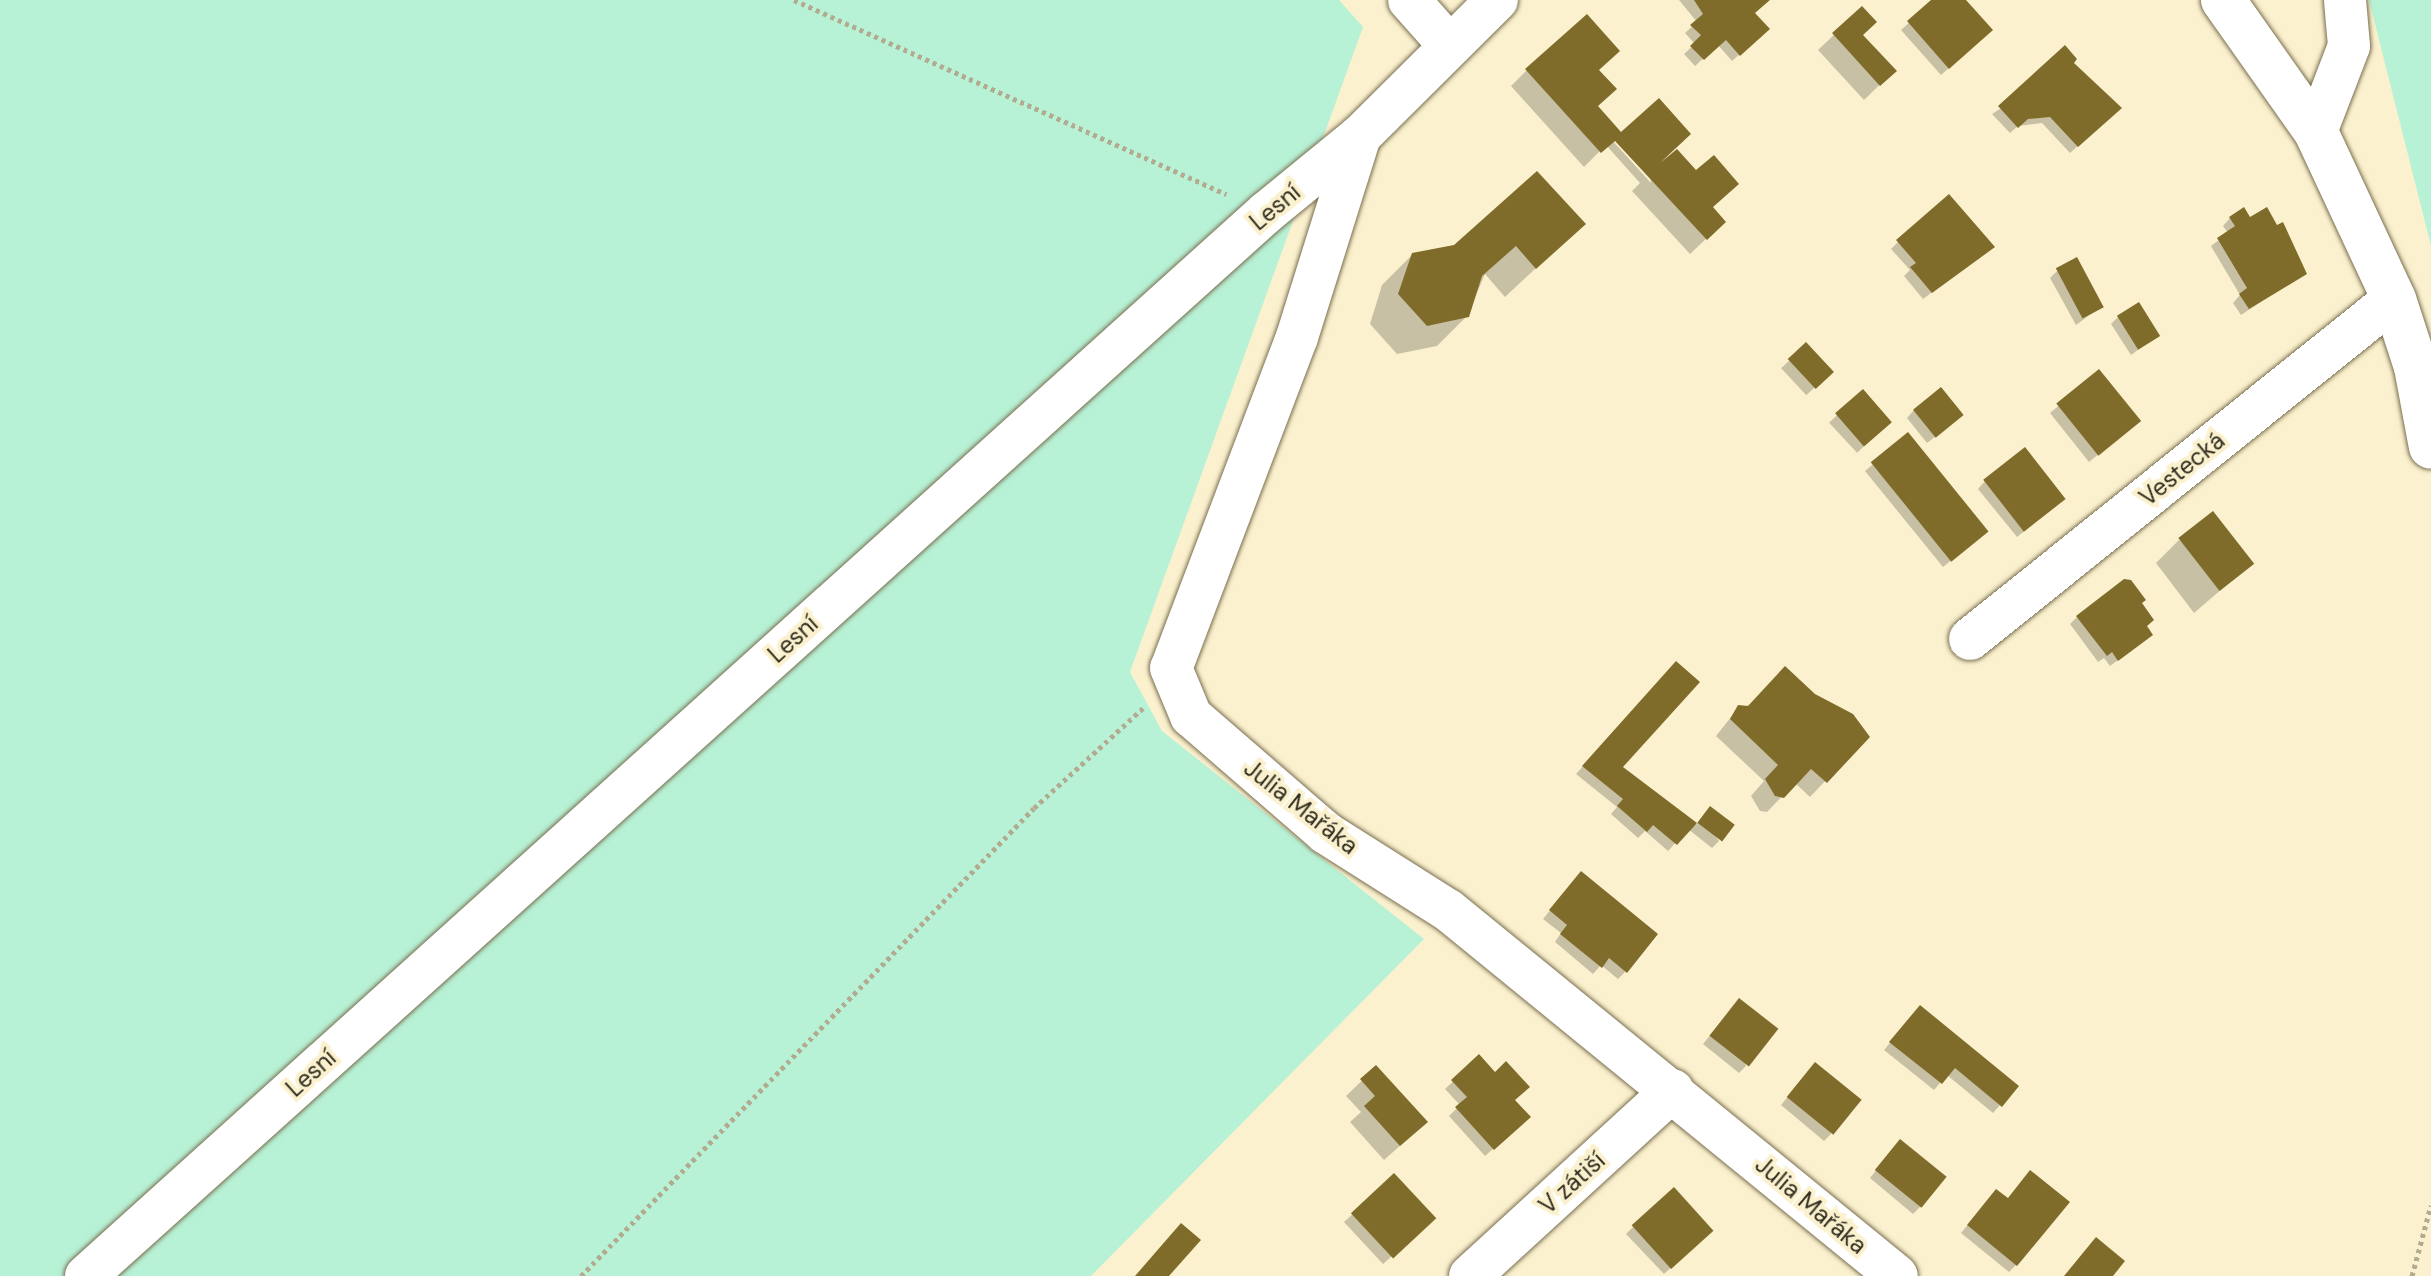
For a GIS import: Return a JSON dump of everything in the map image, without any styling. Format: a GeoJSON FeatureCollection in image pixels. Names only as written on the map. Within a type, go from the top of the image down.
{"type":"FeatureCollection","features":[{"type":"Feature","properties":{"kind":"street"},"geometry":{"type":"LineString","coordinates":[[1409,0],[1448,44]]}},
{"type":"Feature","properties":{"kind":"street","name":"Lesní"},"geometry":{"type":"LineString","coordinates":[[86,1276],[1267,212],[1360,136],[1448,44],[1497,0]]}},
{"type":"Feature","properties":{"kind":"street"},"geometry":{"type":"LineString","coordinates":[[2223,0],[2316,132],[2394,299],[2416,367],[2431,447]]}},
{"type":"Feature","properties":{"kind":"street"},"geometry":{"type":"LineString","coordinates":[[2316,132],[2349,46],[2345,0]]}},
{"type":"Feature","properties":{"kind":"street"},"geometry":{"type":"LineString","coordinates":[[1171,668],[1297,337],[1318,260],[1360,136]]}},
{"type":"Feature","properties":{"kind":"street"},"geometry":{"type":"LineString","coordinates":[[1267,212],[1299,232],[1318,260]]}},
{"type":"Feature","properties":{"kind":"street","name":"Vestecká"},"geometry":{"type":"LineString","coordinates":[[1970,639],[2394,299]]}},
{"type":"Feature","properties":{"kind":"street","name":"Julia Mařáka"},"geometry":{"type":"LineString","coordinates":[[1171,668],[1191,716],[1326,833],[1448,910],[1673,1090],[1897,1276]]}},
{"type":"Feature","properties":{"kind":"street","name":"V zátiší"},"geometry":{"type":"LineString","coordinates":[[1470,1276],[1673,1090]]}},
{"type":"Feature","properties":{"kind":"path"},"geometry":{"type":"LineString","coordinates":[[794,0],[1267,212]]}},
{"type":"Feature","properties":{"kind":"path"},"geometry":{"type":"LineString","coordinates":[[581,1276],[1034,808],[1134,721],[1171,668]]}},
{"type":"Feature","properties":{"kind":"path"},"geometry":{"type":"LineString","coordinates":[[2412,1276],[2431,1205]]}},
{"type":"Feature","properties":{"kind":"green space"},"geometry":{"type":"Polygon","coordinates":[[[0,0],[1339,0],[1363,27],[1130,672],[1162,731],[1424,939],[1091,1276],[0,1276],[0,0]]]}},
{"type":"Feature","properties":{"kind":"green space"},"geometry":{"type":"Polygon","coordinates":[[[2369,0],[2431,0],[2431,246],[2369,0]]]}},
{"type":"Feature","properties":{"kind":"building"},"geometry":{"type":"Polygon","coordinates":[[[1694,0],[1770,0],[1755,13],[1770,29],[1740,56],[1726,40],[1704,60],[1690,46],[1701,35],[1690,25],[1703,14],[1694,0]]]}},
{"type":"Feature","properties":{"kind":"building"},"geometry":{"type":"Polygon","coordinates":[[[1931,0],[1966,0],[1993,30],[1949,69],[1907,21],[1931,0]]]}},
{"type":"Feature","properties":{"kind":"building"},"geometry":{"type":"Polygon","coordinates":[[[1862,6],[1877,22],[1863,35],[1897,71],[1880,86],[1832,33],[1862,6]]]}},
{"type":"Feature","properties":{"kind":"building"},"geometry":{"type":"Polygon","coordinates":[[[1587,14],[1620,51],[1599,70],[1617,89],[1598,106],[1621,132],[1659,98],[1691,134],[1660,163],[1677,149],[1696,170],[1714,155],[1739,184],[1713,207],[1726,222],[1707,240],[1615,141],[1601,153],[1525,69],[1587,14]]]}},
{"type":"Feature","properties":{"kind":"building"},"geometry":{"type":"Polygon","coordinates":[[[2065,45],[2077,59],[2074,63],[2122,108],[2078,147],[2050,117],[2028,119],[2018,128],[1998,106],[2065,45]]]}},
{"type":"Feature","properties":{"kind":"building"},"geometry":{"type":"Polygon","coordinates":[[[1537,171],[1586,224],[1536,269],[1516,246],[1482,276],[1469,317],[1427,326],[1398,294],[1412,253],[1454,245],[1537,171]]]}},
{"type":"Feature","properties":{"kind":"building"},"geometry":{"type":"Polygon","coordinates":[[[1949,194],[1995,247],[1932,293],[1910,267],[1916,263],[1896,240],[1949,194]]]}},
{"type":"Feature","properties":{"kind":"building"},"geometry":{"type":"Polygon","coordinates":[[[2244,207],[2250,217],[2267,207],[2277,225],[2283,222],[2307,274],[2249,309],[2239,294],[2247,288],[2217,238],[2235,226],[2229,217],[2244,207]]]}},
{"type":"Feature","properties":{"kind":"building"},"geometry":{"type":"Polygon","coordinates":[[[2077,257],[2104,307],[2083,319],[2056,268],[2077,257]]]}},
{"type":"Feature","properties":{"kind":"building"},"geometry":{"type":"Polygon","coordinates":[[[2139,302],[2160,336],[2138,350],[2117,316],[2139,302]]]}},
{"type":"Feature","properties":{"kind":"building"},"geometry":{"type":"Polygon","coordinates":[[[1806,342],[1834,372],[1816,389],[1788,359],[1806,342]]]}},
{"type":"Feature","properties":{"kind":"building"},"geometry":{"type":"Polygon","coordinates":[[[2099,369],[2141,421],[2098,456],[2056,404],[2099,369]]]}},
{"type":"Feature","properties":{"kind":"building"},"geometry":{"type":"Polygon","coordinates":[[[1941,387],[1964,415],[1936,438],[1913,410],[1941,387]]]}},
{"type":"Feature","properties":{"kind":"building"},"geometry":{"type":"Polygon","coordinates":[[[1863,389],[1892,422],[1864,446],[1835,413],[1863,389]]]}},
{"type":"Feature","properties":{"kind":"building"},"geometry":{"type":"Polygon","coordinates":[[[1908,432],[1989,531],[1951,562],[1871,462],[1908,432]]]}},
{"type":"Feature","properties":{"kind":"building"},"geometry":{"type":"Polygon","coordinates":[[[2025,447],[2066,499],[2024,532],[1983,480],[2025,447]]]}},
{"type":"Feature","properties":{"kind":"building"},"geometry":{"type":"Polygon","coordinates":[[[2213,511],[2254,564],[2220,591],[2178,538],[2213,511]]]}},
{"type":"Feature","properties":{"kind":"building"},"geometry":{"type":"Polygon","coordinates":[[[2124,579],[2131,580],[2146,600],[2142,603],[2154,620],[2147,626],[2153,635],[2118,661],[2112,652],[2107,656],[2076,616],[2124,579]]]}},
{"type":"Feature","properties":{"kind":"building"},"geometry":{"type":"Polygon","coordinates":[[[1676,661],[1700,682],[1623,767],[1697,823],[1677,845],[1653,825],[1647,832],[1617,806],[1623,799],[1582,766],[1676,661]]]}},
{"type":"Feature","properties":{"kind":"building"},"geometry":{"type":"Polygon","coordinates":[[[1785,666],[1815,694],[1853,714],[1870,737],[1827,783],[1811,769],[1784,798],[1775,796],[1765,779],[1778,765],[1730,719],[1738,705],[1748,706],[1785,666]]]}},
{"type":"Feature","properties":{"kind":"building"},"geometry":{"type":"Polygon","coordinates":[[[1710,806],[1735,825],[1722,841],[1697,823],[1710,806]]]}},
{"type":"Feature","properties":{"kind":"building"},"geometry":{"type":"Polygon","coordinates":[[[1581,871],[1658,934],[1627,973],[1609,958],[1602,968],[1560,934],[1567,925],[1549,910],[1581,871]]]}},
{"type":"Feature","properties":{"kind":"building"},"geometry":{"type":"Polygon","coordinates":[[[1739,998],[1778,1029],[1749,1067],[1709,1036],[1739,998]]]}},
{"type":"Feature","properties":{"kind":"building"},"geometry":{"type":"Polygon","coordinates":[[[1920,1005],[2019,1086],[2002,1107],[1955,1068],[1942,1084],[1889,1042],[1920,1005]]]}},
{"type":"Feature","properties":{"kind":"building"},"geometry":{"type":"Polygon","coordinates":[[[1479,1054],[1495,1072],[1506,1061],[1530,1087],[1515,1100],[1531,1117],[1494,1150],[1455,1107],[1467,1097],[1451,1080],[1479,1054]]]}},
{"type":"Feature","properties":{"kind":"building"},"geometry":{"type":"Polygon","coordinates":[[[1815,1062],[1862,1100],[1833,1135],[1787,1097],[1815,1062]]]}},
{"type":"Feature","properties":{"kind":"building"},"geometry":{"type":"Polygon","coordinates":[[[1376,1065],[1428,1122],[1400,1146],[1364,1106],[1375,1096],[1360,1079],[1376,1065]]]}},
{"type":"Feature","properties":{"kind":"building"},"geometry":{"type":"Polygon","coordinates":[[[1900,1139],[1947,1177],[1921,1208],[1875,1170],[1900,1139]]]}},
{"type":"Feature","properties":{"kind":"building"},"geometry":{"type":"Polygon","coordinates":[[[2030,1170],[2070,1202],[2017,1266],[1967,1225],[1996,1189],[2008,1198],[2030,1170]]]}},
{"type":"Feature","properties":{"kind":"building"},"geometry":{"type":"Polygon","coordinates":[[[1394,1173],[1436,1218],[1393,1259],[1351,1213],[1394,1173]]]}},
{"type":"Feature","properties":{"kind":"building"},"geometry":{"type":"Polygon","coordinates":[[[1674,1187],[1713,1231],[1671,1269],[1632,1225],[1674,1187]]]}},
{"type":"Feature","properties":{"kind":"building"},"geometry":{"type":"Polygon","coordinates":[[[1181,1223],[1201,1240],[1169,1276],[1135,1276],[1181,1223]]]}},
{"type":"Feature","properties":{"kind":"building"},"geometry":{"type":"Polygon","coordinates":[[[2096,1237],[2125,1261],[2113,1276],[2064,1276],[2096,1237]]]}}]}
